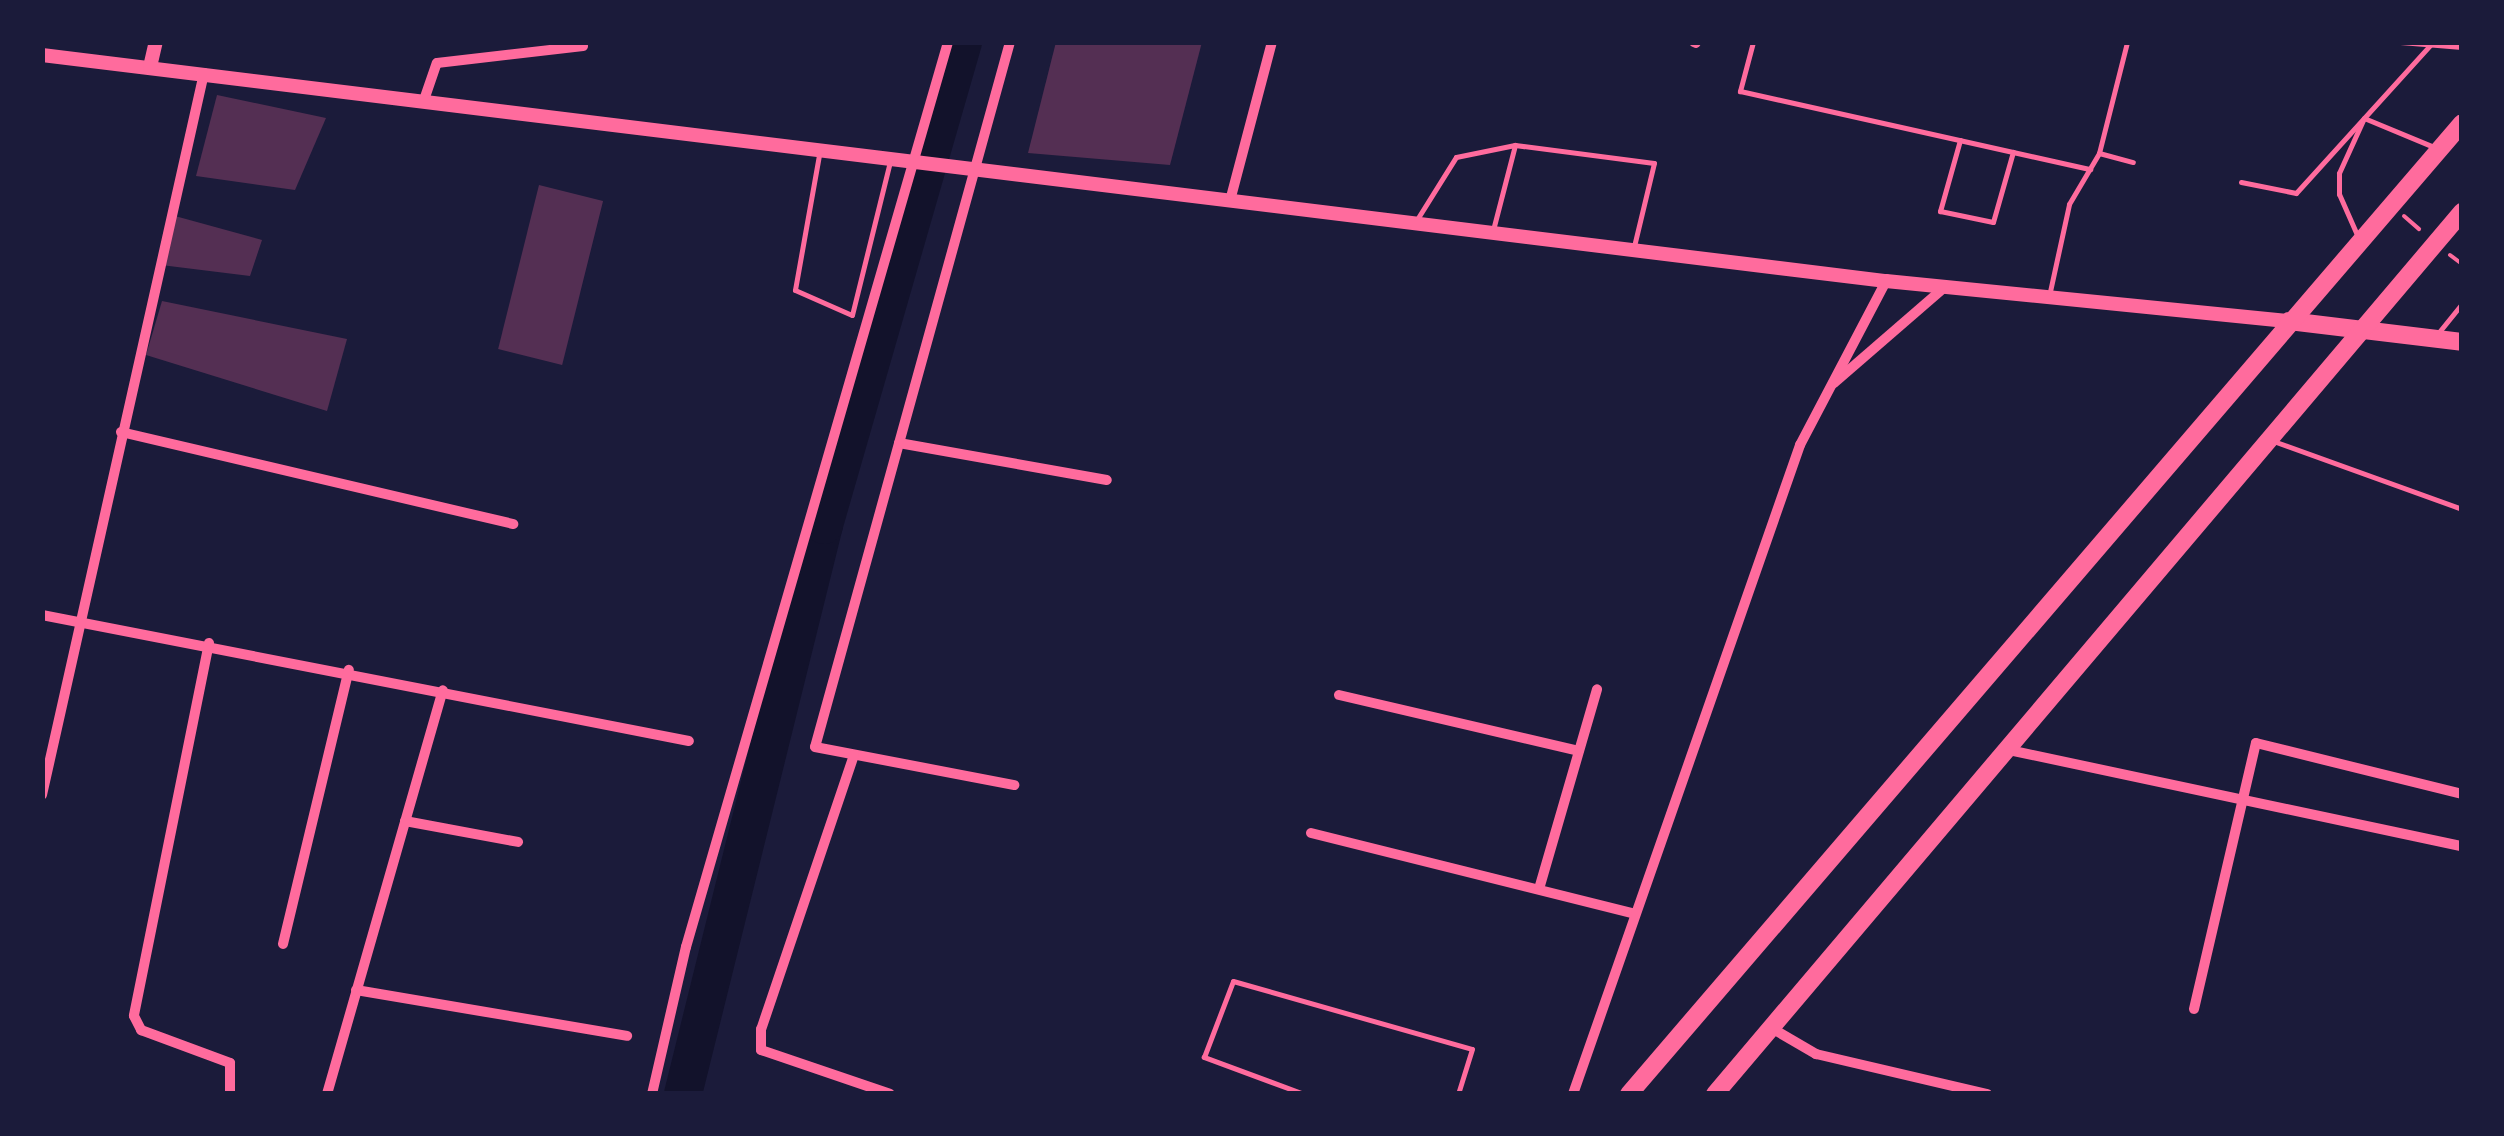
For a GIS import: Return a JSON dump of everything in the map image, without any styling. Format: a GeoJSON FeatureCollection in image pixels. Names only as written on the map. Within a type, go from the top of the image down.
{"type":"FeatureCollection","features":[{"type":"Feature","properties":{"kind":"main road"},"geometry":{"type":"LineString","coordinates":[[1630,1094],[2462,123]]}},
{"type":"Feature","properties":{"kind":"main road"},"geometry":{"type":"LineString","coordinates":[[1715,1094],[2009,750],[2357,330],[2462,212]]}},
{"type":"Feature","properties":{"kind":"main road"},"geometry":{"type":"LineString","coordinates":[[2289,321],[2462,342]]}},
{"type":"Feature","properties":{"kind":"street"},"geometry":{"type":"LineString","coordinates":[[150,67],[156,42]]}},
{"type":"Feature","properties":{"kind":"street"},"geometry":{"type":"LineString","coordinates":[[652,1094],[696,911],[917,162],[948,42]]}},
{"type":"Feature","properties":{"kind":"street"},"geometry":{"type":"LineString","coordinates":[[1010,42],[815,747],[1014,785]]}},
{"type":"Feature","properties":{"kind":"street"},"geometry":{"type":"LineString","coordinates":[[1230,197],[1272,42]]}},
{"type":"Feature","properties":{"kind":"street"},"geometry":{"type":"LineString","coordinates":[[424,100],[436,64],[584,46]]}},
{"type":"Feature","properties":{"kind":"street"},"geometry":{"type":"LineString","coordinates":[[42,55],[1230,197],[1886,282],[2289,321]]}},
{"type":"Feature","properties":{"kind":"street"},"geometry":{"type":"LineString","coordinates":[[42,795],[204,72]]}},
{"type":"Feature","properties":{"kind":"street"},"geometry":{"type":"LineString","coordinates":[[1573,1094],[1633,912],[1800,445],[1886,282]]}},
{"type":"Feature","properties":{"kind":"street"},"geometry":{"type":"LineString","coordinates":[[1829,387],[1945,287]]}},
{"type":"Feature","properties":{"kind":"street"},"geometry":{"type":"LineString","coordinates":[[121,432],[513,524]]}},
{"type":"Feature","properties":{"kind":"street"},"geometry":{"type":"LineString","coordinates":[[899,443],[1107,480]]}},
{"type":"Feature","properties":{"kind":"street"},"geometry":{"type":"LineString","coordinates":[[42,615],[348,670],[690,741]]}},
{"type":"Feature","properties":{"kind":"street"},"geometry":{"type":"LineString","coordinates":[[209,643],[134,1016],[141,1030],[230,1063],[235,1075],[230,1094]]}},
{"type":"Feature","properties":{"kind":"street"},"geometry":{"type":"LineString","coordinates":[[283,944],[348,670]]}},
{"type":"Feature","properties":{"kind":"street"},"geometry":{"type":"LineString","coordinates":[[1539,890],[1597,689]]}},
{"type":"Feature","properties":{"kind":"street"},"geometry":{"type":"LineString","coordinates":[[327,1094],[443,690]]}},
{"type":"Feature","properties":{"kind":"street"},"geometry":{"type":"LineString","coordinates":[[1339,696],[1579,751]]}},
{"type":"Feature","properties":{"kind":"street"},"geometry":{"type":"LineString","coordinates":[[2194,1010],[2256,743],[2462,794]]}},
{"type":"Feature","properties":{"kind":"street"},"geometry":{"type":"LineString","coordinates":[[2009,750],[2462,846]]}},
{"type":"Feature","properties":{"kind":"street"},"geometry":{"type":"LineString","coordinates":[[854,755],[761,1030],[761,1050],[890,1094]]}},
{"type":"Feature","properties":{"kind":"street"},"geometry":{"type":"LineString","coordinates":[[405,821],[518,842]]}},
{"type":"Feature","properties":{"kind":"street"},"geometry":{"type":"LineString","coordinates":[[1311,833],[1633,912]]}},
{"type":"Feature","properties":{"kind":"street"},"geometry":{"type":"LineString","coordinates":[[356,990],[627,1036]]}},
{"type":"Feature","properties":{"kind":"street"},"geometry":{"type":"LineString","coordinates":[[1773,1028],[1816,1054],[1988,1094]]}},
{"type":"Feature","properties":{"kind":"lane"},"geometry":{"type":"LineString","coordinates":[[1753,42],[1740,91],[2090,169]]}},
{"type":"Feature","properties":{"kind":"lane"},"geometry":{"type":"LineString","coordinates":[[2048,298],[2069,204],[2100,153],[2127,42]]}},
{"type":"Feature","properties":{"kind":"lane"},"geometry":{"type":"LineString","coordinates":[[2400,42],[2462,47]]}},
{"type":"Feature","properties":{"kind":"lane"},"geometry":{"type":"LineString","coordinates":[[2242,182],[2296,193],[2431,45]]}},
{"type":"Feature","properties":{"kind":"lane"},"geometry":{"type":"LineString","coordinates":[[2364,118],[2439,149]]}},
{"type":"Feature","properties":{"kind":"lane"},"geometry":{"type":"LineString","coordinates":[[2360,240],[2339,194],[2339,173],[2364,118]]}},
{"type":"Feature","properties":{"kind":"lane"},"geometry":{"type":"LineString","coordinates":[[1960,140],[1940,211],[1994,222],[2013,152]]}},
{"type":"Feature","properties":{"kind":"lane"},"geometry":{"type":"LineString","coordinates":[[1493,231],[1515,145]]}},
{"type":"Feature","properties":{"kind":"lane"},"geometry":{"type":"LineString","coordinates":[[1416,221],[1456,157],[1515,145],[1654,163],[1633,249]]}},
{"type":"Feature","properties":{"kind":"lane"},"geometry":{"type":"LineString","coordinates":[[820,150],[795,290],[852,315],[890,158]]}},
{"type":"Feature","properties":{"kind":"lane"},"geometry":{"type":"LineString","coordinates":[[2100,153],[2134,162]]}},
{"type":"Feature","properties":{"kind":"lane"},"geometry":{"type":"LineString","coordinates":[[2434,339],[2462,304]]}},
{"type":"Feature","properties":{"kind":"lane"},"geometry":{"type":"LineString","coordinates":[[2267,438],[2462,509]]}},
{"type":"Feature","properties":{"kind":"lane"},"geometry":{"type":"LineString","coordinates":[[1304,1094],[1204,1057],[1233,981],[1472,1049],[1458,1094]]}},
{"type":"Feature","properties":{"kind":"building"},"geometry":{"type":"Polygon","coordinates":[[[1056,42],[1202,42],[1170,165],[1028,153],[1056,42]]]}},
{"type":"Feature","properties":{"kind":"building"},"geometry":{"type":"Polygon","coordinates":[[[217,95],[326,118],[295,190],[196,176],[217,95]]]}},
{"type":"Feature","properties":{"kind":"building"},"geometry":{"type":"Polygon","coordinates":[[[539,185],[603,201],[562,365],[498,349],[539,185]]]}},
{"type":"Feature","properties":{"kind":"building"},"geometry":{"type":"Polygon","coordinates":[[[175,216],[262,240],[250,276],[161,265],[175,216]]]}},
{"type":"Feature","properties":{"kind":"building"},"geometry":{"type":"Polygon","coordinates":[[[162,301],[347,339],[327,411],[146,355],[162,301]]]}},
{"type":"Feature","properties":{"kind":"waterway"},"geometry":{"type":"LineString","coordinates":[[683,1094],[824,525],[963,42]]}}]}
